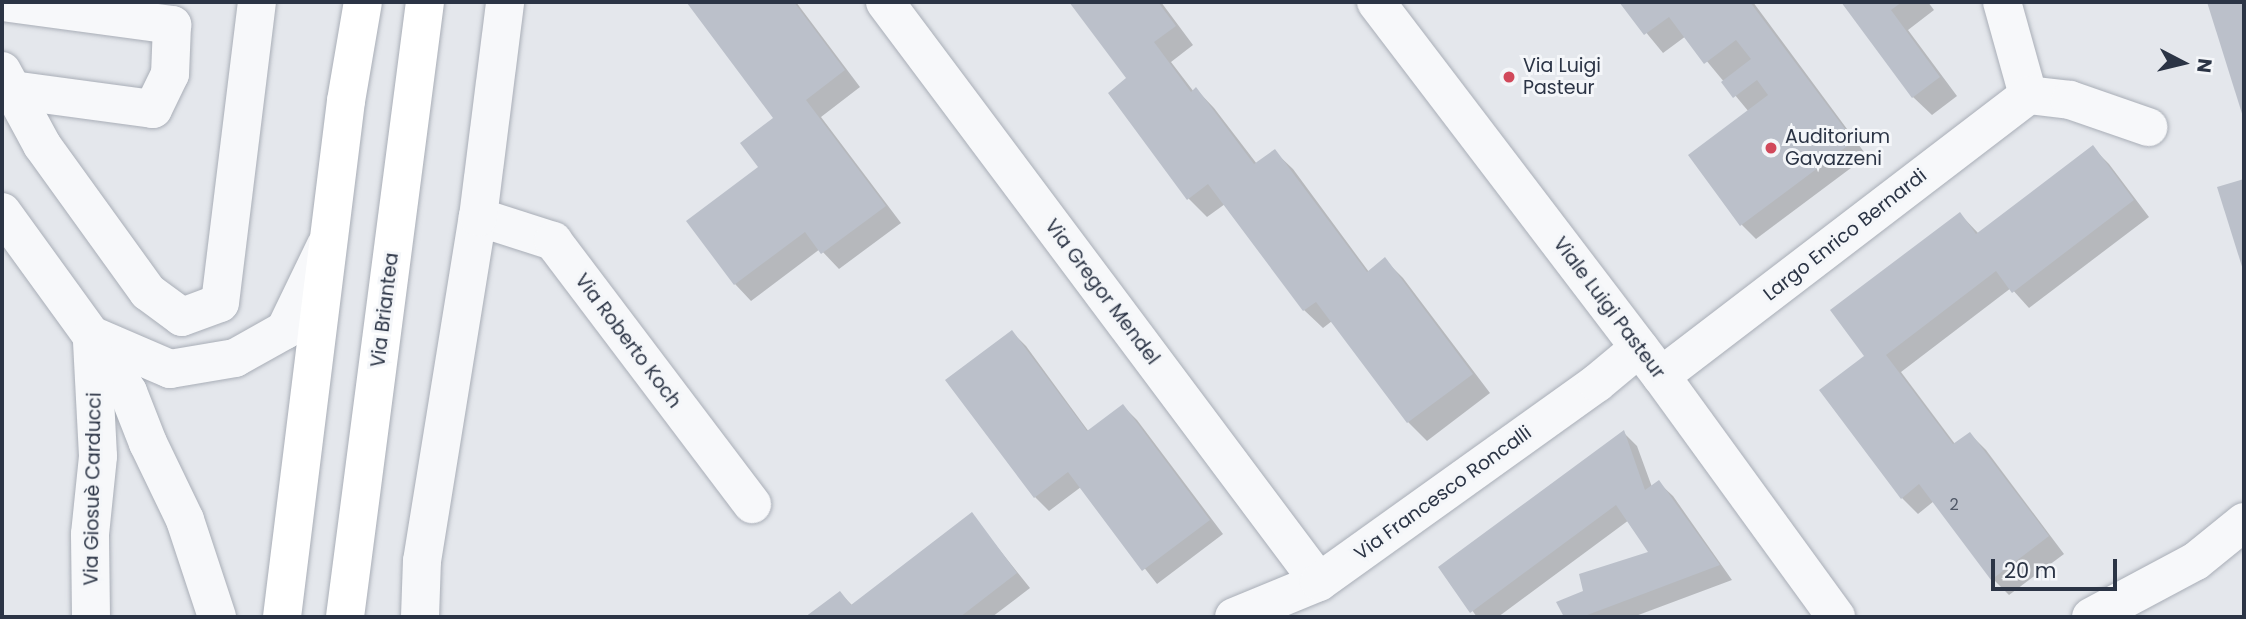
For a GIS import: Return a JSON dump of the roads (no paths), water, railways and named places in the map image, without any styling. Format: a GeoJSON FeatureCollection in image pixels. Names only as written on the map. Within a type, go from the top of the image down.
{"type":"FeatureCollection","features":[{"type":"Feature","properties":{"kind":"main road"},"geometry":{"type":"LineString","coordinates":[[282,617],[328,240],[363,2]]}},
{"type":"Feature","properties":{"kind":"main road","name":"Via Briantea"},"geometry":{"type":"LineString","coordinates":[[345,617],[425,2]]}},
{"type":"Feature","properties":{"kind":"street"},"geometry":{"type":"LineString","coordinates":[[2,2],[172,25],[170,74],[153,109],[7,81]]}},
{"type":"Feature","properties":{"kind":"street"},"geometry":{"type":"LineString","coordinates":[[7,81],[42,145],[148,292],[182,317],[220,303],[257,2]]}},
{"type":"Feature","properties":{"kind":"street"},"geometry":{"type":"LineString","coordinates":[[420,617],[422,561],[478,217],[505,2]]}},
{"type":"Feature","properties":{"kind":"street","name":"Via Gregor Mendel"},"geometry":{"type":"LineString","coordinates":[[885,2],[1320,582]]}},
{"type":"Feature","properties":{"kind":"street","name":"Viale Luigi Pasteur"},"geometry":{"type":"LineString","coordinates":[[1376,2],[1650,362],[1836,617]]}},
{"type":"Feature","properties":{"kind":"street"},"geometry":{"type":"LineString","coordinates":[[2002,2],[2028,96],[2070,100],[2148,127]]}},
{"type":"Feature","properties":{"kind":"street","name":"Largo Enrico Bernardi"},"geometry":{"type":"LineString","coordinates":[[1650,362],[2028,96]]}},
{"type":"Feature","properties":{"kind":"street"},"geometry":{"type":"LineString","coordinates":[[2,212],[92,335],[170,369],[235,358],[285,330],[328,240]]}},
{"type":"Feature","properties":{"kind":"street","name":"Via Roberto Koch"},"geometry":{"type":"LineString","coordinates":[[478,217],[552,241],[752,504]]}},
{"type":"Feature","properties":{"kind":"street","name":"Via Giosuè Carducci"},"geometry":{"type":"LineString","coordinates":[[91,617],[90,534],[98,456],[92,335]]}},
{"type":"Feature","properties":{"kind":"street","name":"Via Giosuè Carducci"},"geometry":{"type":"LineString","coordinates":[[92,335],[128,392],[148,443],[185,520],[217,617]]}},
{"type":"Feature","properties":{"kind":"street","name":"Via Francesco Roncalli"},"geometry":{"type":"LineString","coordinates":[[1234,617],[1320,582],[1597,383],[1650,362]]}},
{"type":"Feature","properties":{"kind":"street"},"geometry":{"type":"LineString","coordinates":[[2091,617],[2196,561],[2244,522]]}},
{"type":"Feature","properties":{"kind":"place","name":"Via Luigi Pasteur"},"geometry":{"type":"Point","coordinates":[1509,77]}},
{"type":"Feature","properties":{"kind":"place","name":"Auditorium Gavazzeni"},"geometry":{"type":"Point","coordinates":[1771,148]}}]}
